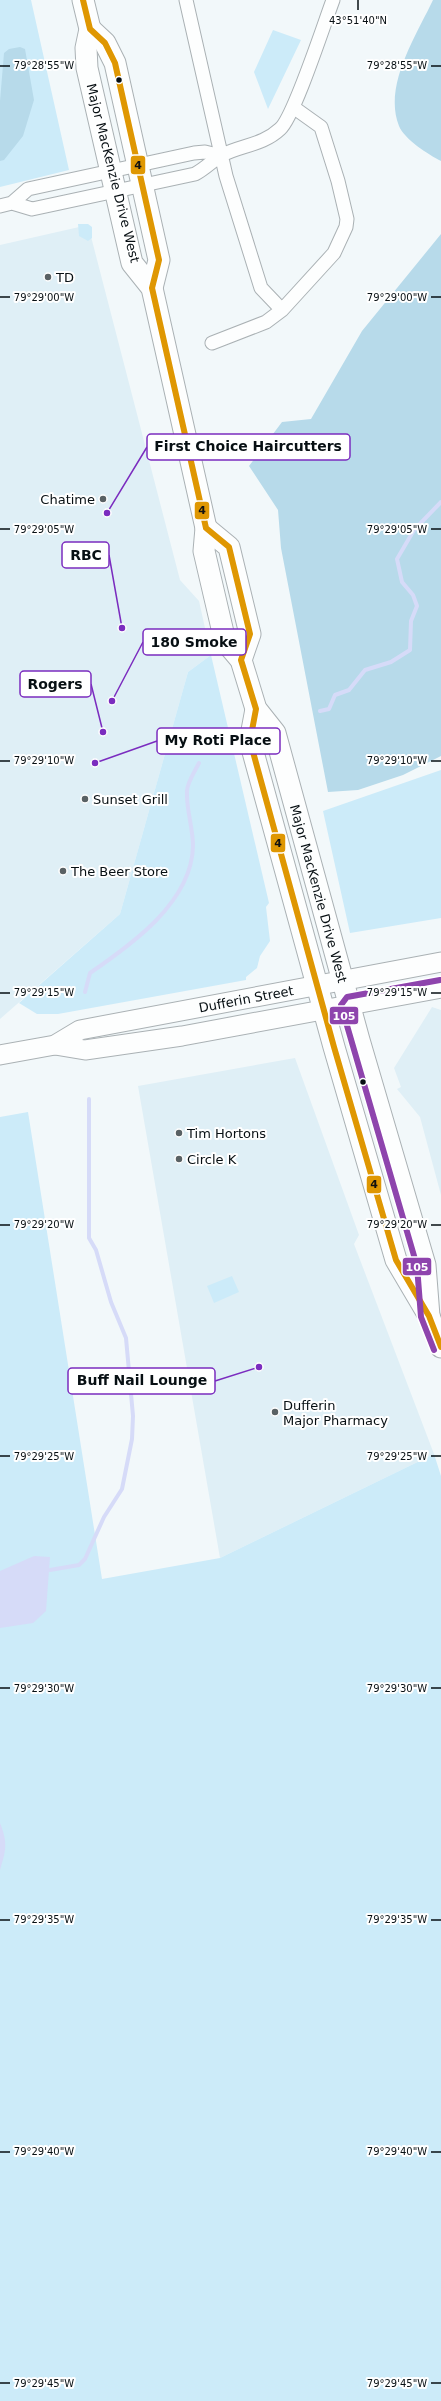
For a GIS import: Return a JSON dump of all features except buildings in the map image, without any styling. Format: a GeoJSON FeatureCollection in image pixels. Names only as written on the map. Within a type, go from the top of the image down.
{"type":"FeatureCollection","features":[{"type":"Feature","properties":{"kind":"main road","name":"Major MacKenzie Drive West"},"geometry":{"type":"LineString","coordinates":[[83,0],[90,29],[86,48],[87,68],[132,263],[152,288],[206,528],[204,551],[225,641],[241,660],[256,709],[275,733],[342,981],[425,1265],[429,1316]]}},
{"type":"Feature","properties":{"kind":"main road","name":"Major MacKenzie Drive West"},"geometry":{"type":"LineString","coordinates":[[90,29],[105,43],[115,63],[159,260],[152,288]]}},
{"type":"Feature","properties":{"kind":"main road","name":"Major MacKenzie Drive West"},"geometry":{"type":"LineString","coordinates":[[256,709],[250,741],[324,1010],[396,1260],[429,1316],[441,1347]]}},
{"type":"Feature","properties":{"kind":"main road","name":"Dufferin Street"},"geometry":{"type":"LineString","coordinates":[[55,1045],[80,1030],[441,962]]}},
{"type":"Feature","properties":{"kind":"main road","name":"Dufferin Street"},"geometry":{"type":"LineString","coordinates":[[0,1055],[55,1045],[85,1050],[182,1036],[441,988]]}},
{"type":"Feature","properties":{"kind":"street"},"geometry":{"type":"LineString","coordinates":[[186,0],[221,156],[261,288],[282,310]]}},
{"type":"Feature","properties":{"kind":"street"},"geometry":{"type":"LineString","coordinates":[[6,205],[32,209],[113,180],[139,175],[195,174],[209,167],[221,156],[267,140],[282,128],[293,107],[333,0]]}},
{"type":"Feature","properties":{"kind":"street"},"geometry":{"type":"LineString","coordinates":[[212,343],[266,322],[282,310],[337,248],[346,227],[347,219],[322,127],[293,107]]}},
{"type":"Feature","properties":{"kind":"street"},"geometry":{"type":"LineString","coordinates":[[6,205],[28,189],[113,180],[139,175],[206,152],[221,156]]}},
{"type":"Feature","properties":{"kind":"shaded area"},"geometry":{"type":"Polygon","coordinates":[[[0,0],[31,0],[69,170],[0,187],[0,0]]]}},
{"type":"Feature","properties":{"kind":"shaded area"},"geometry":{"type":"Polygon","coordinates":[[[433,0],[441,0],[441,161],[424,151],[406,136],[399,126],[395,111],[395,94],[398,78],[411,45],[433,0]]]}},
{"type":"Feature","properties":{"kind":"shaded area"},"geometry":{"type":"Polygon","coordinates":[[[273,30],[301,40],[268,109],[254,72],[273,30]]]}},
{"type":"Feature","properties":{"kind":"shaded area"},"geometry":{"type":"Polygon","coordinates":[[[20,47],[25,49],[34,100],[23,136],[4,160],[0,161],[0,101],[4,53],[9,49],[20,47]]]}},
{"type":"Feature","properties":{"kind":"shaded area"},"geometry":{"type":"Polygon","coordinates":[[[78,224],[88,224],[92,227],[92,238],[88,241],[79,236],[78,224]]]}},
{"type":"Feature","properties":{"kind":"shaded area"},"geometry":{"type":"Polygon","coordinates":[[[88,225],[180,580],[199,601],[211,655],[188,672],[120,914],[0,1019],[0,245],[88,225]]]}},
{"type":"Feature","properties":{"kind":"shaded area"},"geometry":{"type":"Polygon","coordinates":[[[441,234],[441,756],[403,775],[358,790],[328,792],[281,548],[278,510],[249,466],[282,422],[311,419],[362,331],[441,234]]]}},
{"type":"Feature","properties":{"kind":"shaded area"},"geometry":{"type":"Polygon","coordinates":[[[211,655],[269,903],[266,907],[270,941],[260,956],[257,968],[246,977],[246,980],[58,1014],[37,1014],[19,1003],[120,914],[188,672],[211,655]]]}},
{"type":"Feature","properties":{"kind":"shaded area"},"geometry":{"type":"Polygon","coordinates":[[[441,770],[441,918],[350,933],[323,811],[441,770]]]}},
{"type":"Feature","properties":{"kind":"shaded area"},"geometry":{"type":"Polygon","coordinates":[[[432,1007],[441,1010],[441,1195],[420,1117],[397,1089],[401,1087],[394,1068],[432,1007]]]}},
{"type":"Feature","properties":{"kind":"shaded area"},"geometry":{"type":"Polygon","coordinates":[[[295,1058],[359,1235],[354,1244],[434,1454],[220,1558],[138,1086],[295,1058]]]}},
{"type":"Feature","properties":{"kind":"shaded area"},"geometry":{"type":"Polygon","coordinates":[[[28,1112],[102,1579],[220,1558],[434,1454],[441,1476],[441,2401],[0,2401],[0,1117],[28,1112]]]}},
{"type":"Feature","properties":{"kind":"shaded area"},"geometry":{"type":"Polygon","coordinates":[[[232,1276],[239,1292],[214,1303],[207,1286],[232,1276]]]}},
{"type":"Feature","properties":{"kind":"shaded area"},"geometry":{"type":"Polygon","coordinates":[[[34,1556],[50,1557],[46,1611],[33,1623],[0,1628],[0,1571],[34,1556]]]}},
{"type":"Feature","properties":{"kind":"shaded area"},"geometry":{"type":"Polygon","coordinates":[[[0,1823],[5,1846],[4,1857],[0,1870],[0,1823]]]}},
{"type":"Feature","properties":{"kind":"waterway"},"geometry":{"type":"LineString","coordinates":[[320,711],[329,709],[335,695],[349,690],[365,670],[391,662],[410,650],[411,621],[417,606],[413,595],[402,582],[397,559],[414,530],[441,502]]}},
{"type":"Feature","properties":{"kind":"waterway"},"geometry":{"type":"LineString","coordinates":[[85,992],[90,973],[123,949],[156,920],[171,903],[182,886],[190,866],[193,846],[187,788],[199,763]]}},
{"type":"Feature","properties":{"kind":"waterway"},"geometry":{"type":"LineString","coordinates":[[50,1570],[79,1565],[85,1559],[104,1517],[122,1489],[132,1439],[133,1416],[126,1338],[111,1302],[96,1250],[89,1238],[89,1099]]}},
{"type":"Feature","properties":{"kind":"transit line","name":"4"},"geometry":{"type":"LineString","coordinates":[[83,0],[90,29],[105,43],[115,63],[159,260],[152,288],[206,528],[229,547],[250,634],[241,660],[256,709],[250,741],[334,1047],[396,1260],[429,1316],[441,1347]]}},
{"type":"Feature","properties":{"kind":"transit line","name":"105"},"geometry":{"type":"LineString","coordinates":[[434,1350],[421,1317],[417,1266],[341,1005],[347,997],[440,980]]}},
{"type":"Feature","properties":{"kind":"place","name":"TD"},"geometry":{"type":"Point","coordinates":[48,277]}},
{"type":"Feature","properties":{"kind":"place","name":"Chatime"},"geometry":{"type":"Point","coordinates":[103,499]}},
{"type":"Feature","properties":{"kind":"place","name":"First Choice Haircutters"},"geometry":{"type":"Point","coordinates":[107,513]}},
{"type":"Feature","properties":{"kind":"place","name":"RBC"},"geometry":{"type":"Point","coordinates":[122,628]}},
{"type":"Feature","properties":{"kind":"place","name":"180 Smoke"},"geometry":{"type":"Point","coordinates":[112,701]}},
{"type":"Feature","properties":{"kind":"place","name":"Rogers"},"geometry":{"type":"Point","coordinates":[103,732]}},
{"type":"Feature","properties":{"kind":"place","name":"My Roti Place"},"geometry":{"type":"Point","coordinates":[95,763]}},
{"type":"Feature","properties":{"kind":"place","name":"Sunset Grill"},"geometry":{"type":"Point","coordinates":[85,799]}},
{"type":"Feature","properties":{"kind":"place","name":"The Beer Store"},"geometry":{"type":"Point","coordinates":[63,871]}},
{"type":"Feature","properties":{"kind":"place","name":"Tim Hortons"},"geometry":{"type":"Point","coordinates":[179,1133]}},
{"type":"Feature","properties":{"kind":"place","name":"Circle K"},"geometry":{"type":"Point","coordinates":[179,1159]}},
{"type":"Feature","properties":{"kind":"place","name":"Buff Nail Lounge"},"geometry":{"type":"Point","coordinates":[259,1367]}},
{"type":"Feature","properties":{"kind":"place","name":"Dufferin Major Pharmacy"},"geometry":{"type":"Point","coordinates":[275,1412]}}]}
